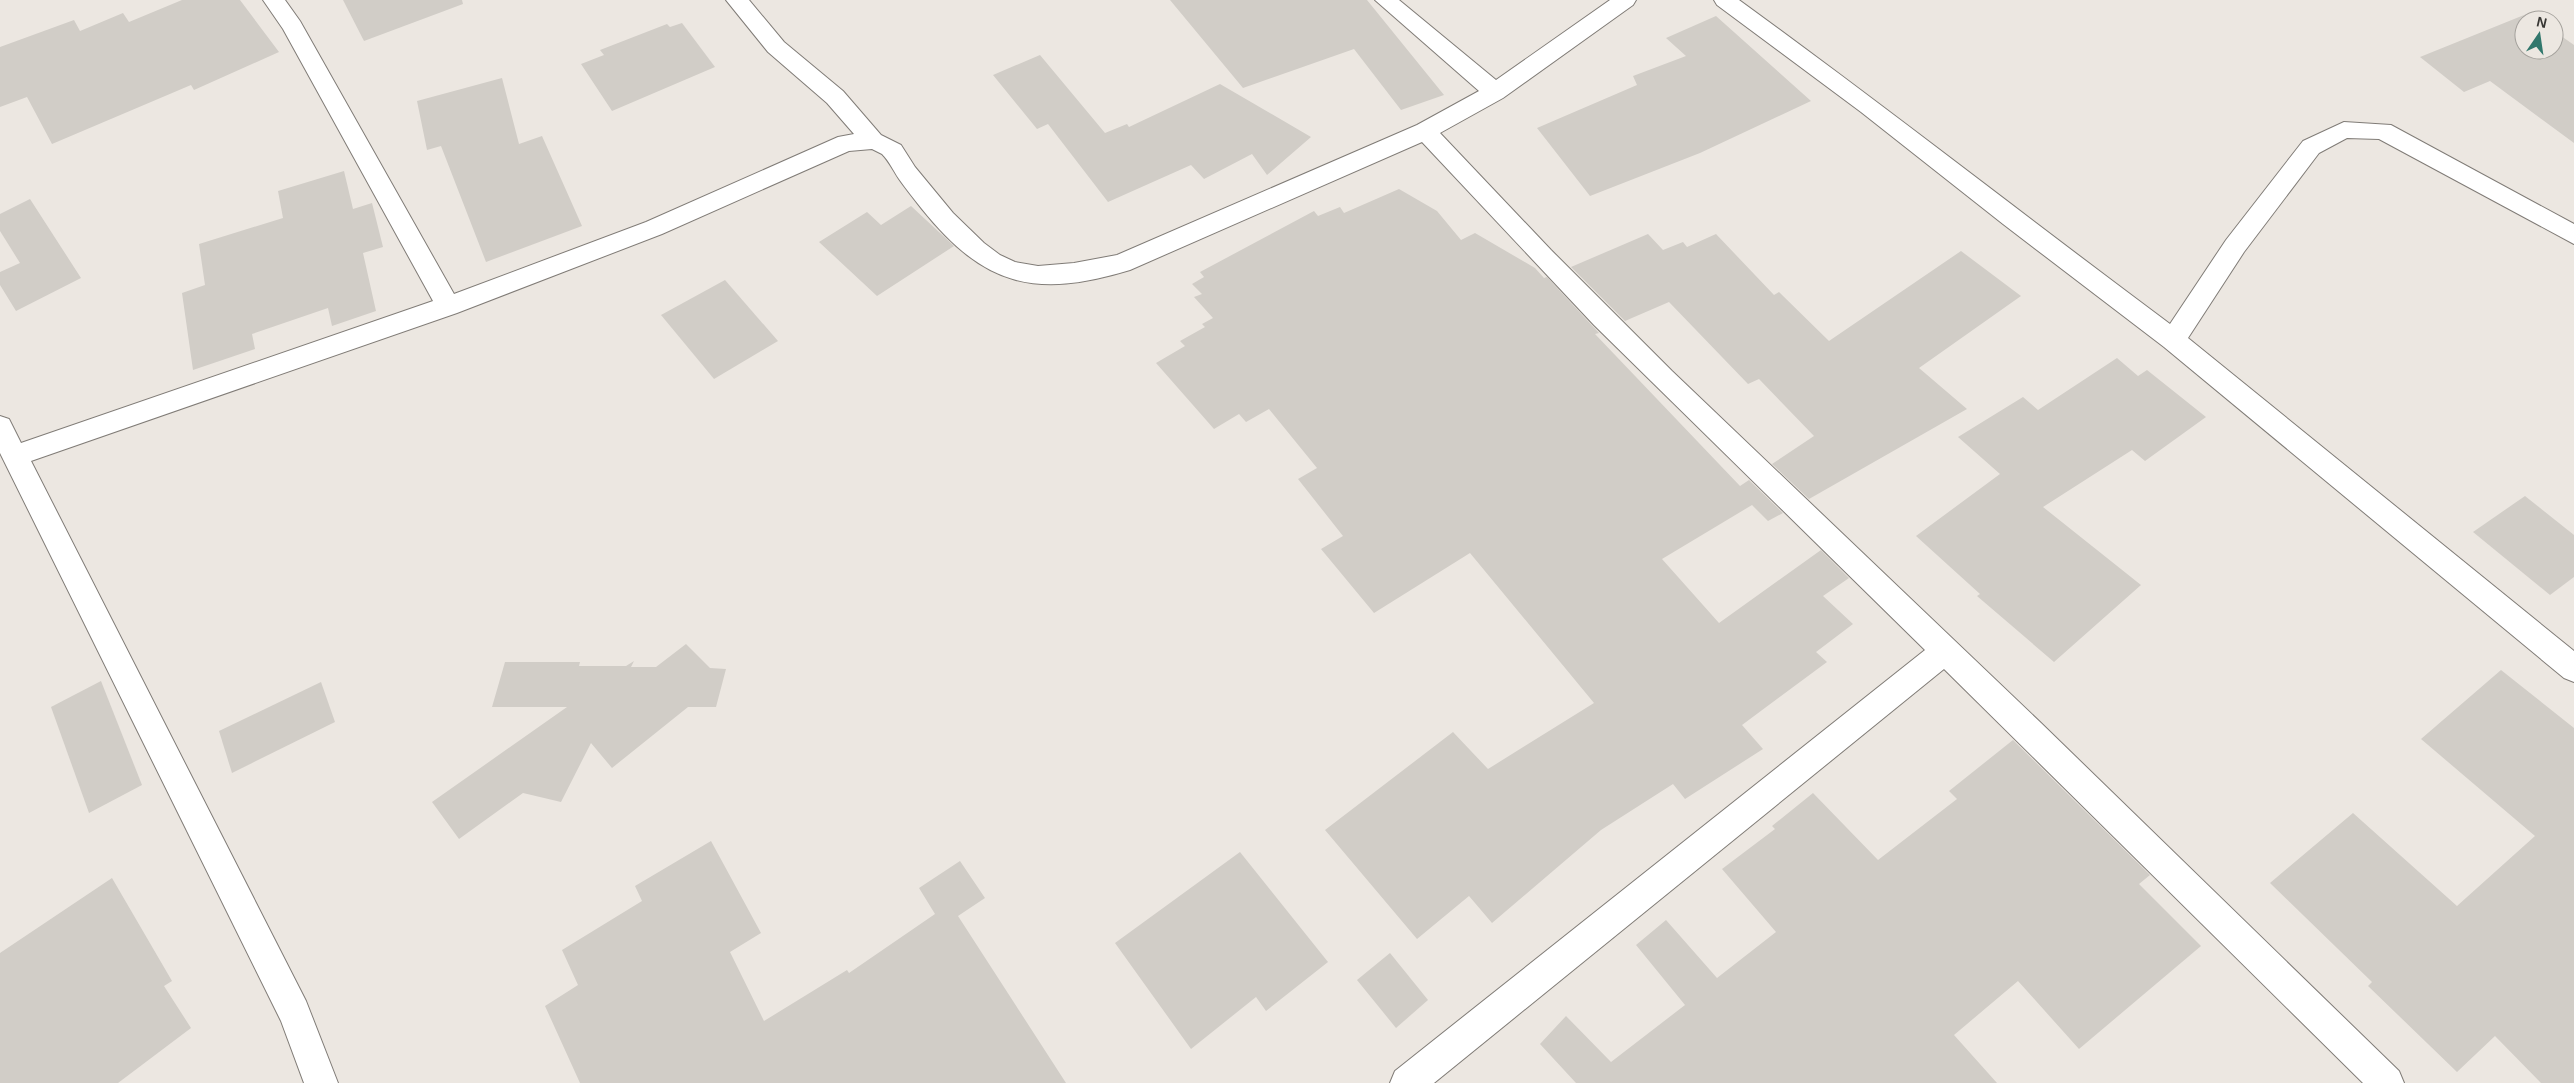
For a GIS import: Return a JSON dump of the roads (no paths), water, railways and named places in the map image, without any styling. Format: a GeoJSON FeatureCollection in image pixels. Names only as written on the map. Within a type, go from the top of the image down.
{"type":"FeatureCollection","features":[{"type":"Feature","properties":{"kind":"street"},"geometry":{"type":"LineString","coordinates":[[274,0],[292,26],[448,306]]}},
{"type":"Feature","properties":{"kind":"street"},"geometry":{"type":"LineString","coordinates":[[737,0],[776,47],[835,97],[873,141]]}},
{"type":"Feature","properties":{"kind":"street"},"geometry":{"type":"LineString","coordinates":[[1386,0],[1494,92]]}},
{"type":"Feature","properties":{"kind":"street"},"geometry":{"type":"LineString","coordinates":[[14,456],[448,306],[654,228],[846,143],[873,141],[889,146],[908,174],[953,228],[990,262],[1026,274],[1071,273],[1120,263],[1425,131],[1494,92],[1625,0]]}},
{"type":"Feature","properties":{"kind":"street"},"geometry":{"type":"LineString","coordinates":[[1725,0],[1869,106],[2010,218],[2173,340],[2574,669]]}},
{"type":"Feature","properties":{"kind":"street"},"geometry":{"type":"LineString","coordinates":[[2173,340],[2235,246],[2311,147],[2344,130],[2383,131],[2574,235]]}},
{"type":"Feature","properties":{"kind":"street"},"geometry":{"type":"LineString","coordinates":[[1425,131],[1494,207],[1712,426],[1945,650],[2387,1083]]}},
{"type":"Feature","properties":{"kind":"street"},"geometry":{"type":"LineString","coordinates":[[0,427],[294,1013],[321,1083]]}},
{"type":"Feature","properties":{"kind":"street"},"geometry":{"type":"LineString","coordinates":[[1407,1083],[1945,650]]}}]}
